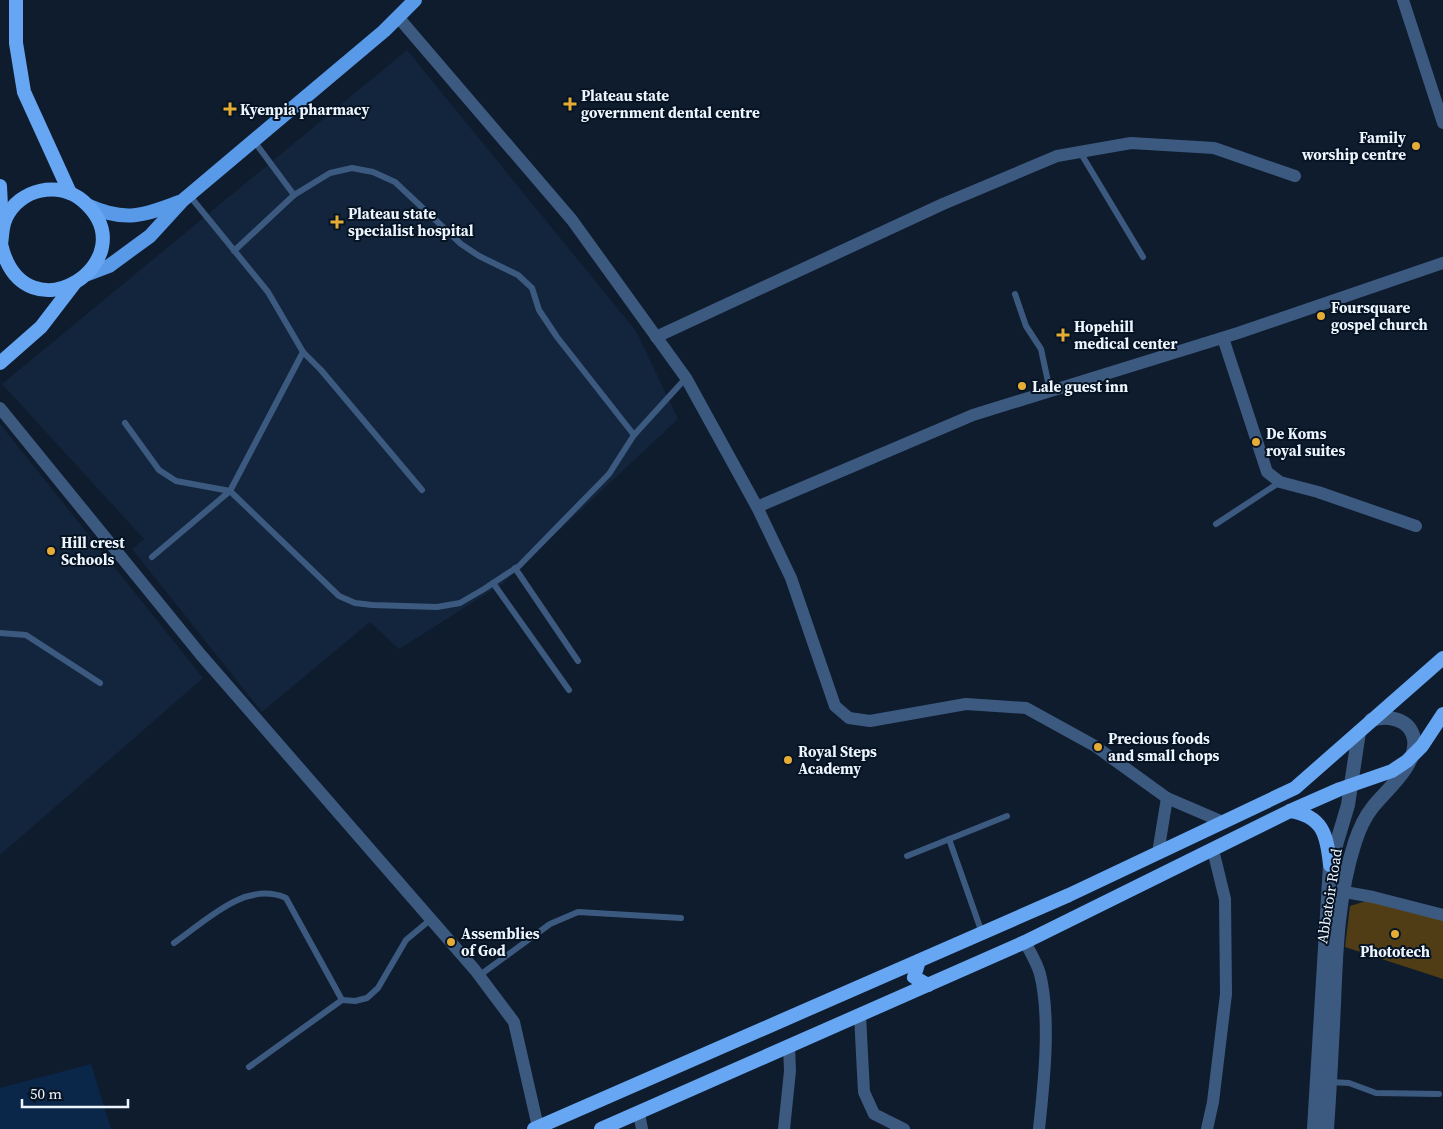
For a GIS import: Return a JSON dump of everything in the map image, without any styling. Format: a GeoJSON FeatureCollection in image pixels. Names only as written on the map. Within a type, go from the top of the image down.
{"type":"FeatureCollection","features":[{"type":"Feature","properties":{"kind":"highway"},"geometry":{"type":"LineString","coordinates":[[16,0],[16,43],[20,78],[31,108],[70,193]]}},
{"type":"Feature","properties":{"kind":"highway"},"geometry":{"type":"LineString","coordinates":[[0,186],[1,246],[11,270],[21,280],[47,290],[61,289],[74,284],[88,274],[97,262],[101,248],[101,233],[97,219],[89,206],[70,193],[49,190],[28,195],[12,208],[2,227]]}},
{"type":"Feature","properties":{"kind":"highway"},"geometry":{"type":"LineString","coordinates":[[0,363],[41,327],[74,284]]}},
{"type":"Feature","properties":{"kind":"highway"},"geometry":{"type":"LineString","coordinates":[[536,1128],[982,933],[1296,788],[1443,658]]}},
{"type":"Feature","properties":{"kind":"highway"},"geometry":{"type":"LineString","coordinates":[[602,1129],[1025,942],[1290,811],[1351,785],[1392,771],[1422,746],[1443,714]]}},
{"type":"Feature","properties":{"kind":"highway"},"geometry":{"type":"LineString","coordinates":[[1290,811],[1305,814],[1318,823],[1327,840],[1330,865]]}},
{"type":"Feature","properties":{"kind":"highway"},"geometry":{"type":"LineString","coordinates":[[919,961],[914,977],[928,985]]}},
{"type":"Feature","properties":{"kind":"main road"},"geometry":{"type":"LineString","coordinates":[[88,274],[128,254],[150,236],[186,198],[398,17],[415,0]]}},
{"type":"Feature","properties":{"kind":"main road"},"geometry":{"type":"LineString","coordinates":[[89,206],[111,215],[131,217],[152,213],[186,198]]}},
{"type":"Feature","properties":{"kind":"street"},"geometry":{"type":"LineString","coordinates":[[1403,0],[1443,123]]}},
{"type":"Feature","properties":{"kind":"street"},"geometry":{"type":"LineString","coordinates":[[398,17],[572,220],[686,378],[757,508],[791,578],[835,706],[849,718],[870,722],[966,704],[1026,708],[1095,746],[1167,798],[1223,822]]}},
{"type":"Feature","properties":{"kind":"street"},"geometry":{"type":"LineString","coordinates":[[656,337],[943,204],[1058,156],[1131,143],[1214,148],[1295,176]]}},
{"type":"Feature","properties":{"kind":"street"},"geometry":{"type":"LineString","coordinates":[[757,508],[973,415],[1223,338],[1443,263]]}},
{"type":"Feature","properties":{"kind":"street"},"geometry":{"type":"LineString","coordinates":[[1223,338],[1267,472],[1280,482],[1318,492],[1416,526]]}},
{"type":"Feature","properties":{"kind":"street"},"geometry":{"type":"LineString","coordinates":[[0,408],[202,655],[430,920],[480,975],[514,1022],[536,1128]]}},
{"type":"Feature","properties":{"kind":"street"},"geometry":{"type":"LineString","coordinates":[[1371,720],[1391,717],[1401,721],[1414,738],[1412,756]]}},
{"type":"Feature","properties":{"kind":"street","name":"Abbatoir Road"},"geometry":{"type":"LineString","coordinates":[[1314,1129],[1330,865],[1348,804],[1359,732]]}},
{"type":"Feature","properties":{"kind":"street","name":"Abbatoir Road"},"geometry":{"type":"LineString","coordinates":[[1327,1129],[1337,935],[1359,829],[1371,809],[1398,777],[1412,756]]}},
{"type":"Feature","properties":{"kind":"street"},"geometry":{"type":"LineString","coordinates":[[1158,853],[1167,798]]}},
{"type":"Feature","properties":{"kind":"street"},"geometry":{"type":"LineString","coordinates":[[1207,1129],[1214,1102],[1226,994],[1225,899],[1214,850]]}},
{"type":"Feature","properties":{"kind":"street"},"geometry":{"type":"LineString","coordinates":[[1345,892],[1373,897],[1443,915]]}},
{"type":"Feature","properties":{"kind":"street"},"geometry":{"type":"LineString","coordinates":[[1025,942],[1040,973],[1046,1020],[1039,1129]]}},
{"type":"Feature","properties":{"kind":"street"},"geometry":{"type":"LineString","coordinates":[[860,1015],[864,1092],[874,1114],[904,1129]]}},
{"type":"Feature","properties":{"kind":"street"},"geometry":{"type":"LineString","coordinates":[[784,1129],[790,1071],[789,1046]]}},
{"type":"Feature","properties":{"kind":"street"},"geometry":{"type":"LineString","coordinates":[[639,1114],[642,1129]]}},
{"type":"Feature","properties":{"kind":"lane"},"geometry":{"type":"LineString","coordinates":[[254,141],[294,195]]}},
{"type":"Feature","properties":{"kind":"lane"},"geometry":{"type":"LineString","coordinates":[[1080,152],[1142,257]]}},
{"type":"Feature","properties":{"kind":"lane"},"geometry":{"type":"LineString","coordinates":[[234,250],[294,195],[330,173],[352,168],[373,172],[395,182],[461,244],[479,256],[518,275],[532,288],[539,310],[557,337],[634,435]]}},
{"type":"Feature","properties":{"kind":"lane"},"geometry":{"type":"LineString","coordinates":[[186,198],[234,250],[268,292],[303,352],[321,370],[422,490]]}},
{"type":"Feature","properties":{"kind":"lane"},"geometry":{"type":"LineString","coordinates":[[1015,294],[1026,326],[1041,349],[1050,391]]}},
{"type":"Feature","properties":{"kind":"lane"},"geometry":{"type":"LineString","coordinates":[[152,557],[230,491],[303,352]]}},
{"type":"Feature","properties":{"kind":"lane"},"geometry":{"type":"LineString","coordinates":[[126,423],[159,470],[176,481],[230,491],[339,596],[355,603],[437,608],[460,603],[515,568],[609,474],[634,435],[686,378]]}},
{"type":"Feature","properties":{"kind":"lane"},"geometry":{"type":"LineString","coordinates":[[1216,524],[1280,482]]}},
{"type":"Feature","properties":{"kind":"lane"},"geometry":{"type":"LineString","coordinates":[[515,568],[578,661]]}},
{"type":"Feature","properties":{"kind":"lane"},"geometry":{"type":"LineString","coordinates":[[494,583],[569,690]]}},
{"type":"Feature","properties":{"kind":"lane"},"geometry":{"type":"LineString","coordinates":[[0,633],[26,635],[100,682]]}},
{"type":"Feature","properties":{"kind":"lane"},"geometry":{"type":"LineString","coordinates":[[906,856],[1007,816]]}},
{"type":"Feature","properties":{"kind":"lane"},"geometry":{"type":"LineString","coordinates":[[949,839],[982,933]]}},
{"type":"Feature","properties":{"kind":"lane"},"geometry":{"type":"LineString","coordinates":[[174,943],[242,896],[262,892],[280,895],[286,898],[342,1000]]}},
{"type":"Feature","properties":{"kind":"lane"},"geometry":{"type":"LineString","coordinates":[[480,975],[550,924],[578,912],[681,918]]}},
{"type":"Feature","properties":{"kind":"lane"},"geometry":{"type":"LineString","coordinates":[[249,1067],[342,1000],[356,1001],[367,998],[378,988],[406,940],[430,920]]}},
{"type":"Feature","properties":{"kind":"lane"},"geometry":{"type":"LineString","coordinates":[[1330,1082],[1349,1083],[1376,1093],[1439,1094]]}},
{"type":"Feature","properties":{"kind":"shaded area"},"geometry":{"type":"Polygon","coordinates":[[[407,50],[636,331],[678,419],[502,584],[399,649],[370,622],[262,712],[132,549],[144,539],[2,384],[407,50]]]}},
{"type":"Feature","properties":{"kind":"shaded area","name":"Hill crest Schools"},"geometry":{"type":"Polygon","coordinates":[[[0,424],[203,678],[0,855],[0,424]]]}},
{"type":"Feature","properties":{"kind":"shaded area"},"geometry":{"type":"Polygon","coordinates":[[[91,1064],[111,1129],[0,1129],[0,1088],[91,1064]]]}},
{"type":"Feature","properties":{"kind":"building","name":"Phototech"},"geometry":{"type":"Polygon","coordinates":[[[1376,898],[1443,920],[1443,979],[1345,947],[1350,906],[1376,898]]]}},
{"type":"Feature","properties":{"kind":"place","name":"Plateau state government dental centre"},"geometry":{"type":"Point","coordinates":[570,104]}},
{"type":"Feature","properties":{"kind":"place","name":"Kyenpia pharmacy"},"geometry":{"type":"Point","coordinates":[230,109]}},
{"type":"Feature","properties":{"kind":"place","name":"Family worship centre"},"geometry":{"type":"Point","coordinates":[1416,146]}},
{"type":"Feature","properties":{"kind":"place","name":"Plateau state specialist hospital"},"geometry":{"type":"Point","coordinates":[337,222]}},
{"type":"Feature","properties":{"kind":"place","name":"Foursquare gospel church"},"geometry":{"type":"Point","coordinates":[1321,316]}},
{"type":"Feature","properties":{"kind":"place","name":"Hopehill medical center"},"geometry":{"type":"Point","coordinates":[1063,335]}},
{"type":"Feature","properties":{"kind":"place","name":"Lale guest inn"},"geometry":{"type":"Point","coordinates":[1022,386]}},
{"type":"Feature","properties":{"kind":"place","name":"De Koms royal suites"},"geometry":{"type":"Point","coordinates":[1256,442]}},
{"type":"Feature","properties":{"kind":"place","name":"Hill crest Schools"},"geometry":{"type":"Point","coordinates":[51,551]}},
{"type":"Feature","properties":{"kind":"place","name":"Precious foods and small chops"},"geometry":{"type":"Point","coordinates":[1098,747]}},
{"type":"Feature","properties":{"kind":"place","name":"Royal Steps Academy"},"geometry":{"type":"Point","coordinates":[788,760]}},
{"type":"Feature","properties":{"kind":"place","name":"Phototech"},"geometry":{"type":"Point","coordinates":[1395,934]}},
{"type":"Feature","properties":{"kind":"place","name":"Assemblies of God"},"geometry":{"type":"Point","coordinates":[451,942]}}]}
